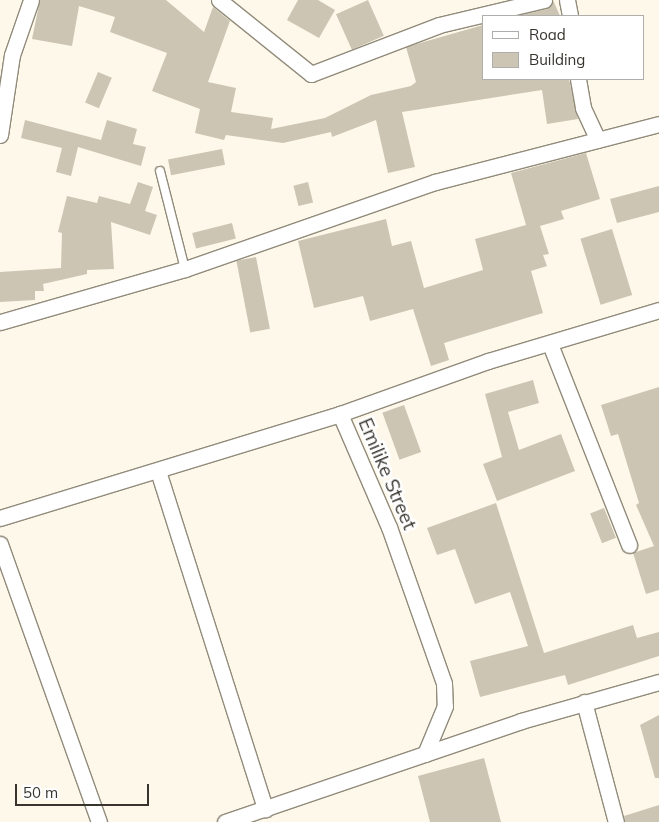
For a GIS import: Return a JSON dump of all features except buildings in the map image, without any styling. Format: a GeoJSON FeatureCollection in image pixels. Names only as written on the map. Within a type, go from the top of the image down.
{"type":"FeatureCollection","features":[{"type":"Feature","properties":{"kind":"street"},"geometry":{"type":"LineString","coordinates":[[0,135],[12,55],[31,0]]}},
{"type":"Feature","properties":{"kind":"street"},"geometry":{"type":"LineString","coordinates":[[219,0],[312,74],[439,25],[544,0]]}},
{"type":"Feature","properties":{"kind":"street"},"geometry":{"type":"LineString","coordinates":[[567,0],[570,15]]}},
{"type":"Feature","properties":{"kind":"street"},"geometry":{"type":"LineString","coordinates":[[578,80],[583,108],[598,140]]}},
{"type":"Feature","properties":{"kind":"street"},"geometry":{"type":"LineString","coordinates":[[0,322],[185,270],[435,182],[659,124]]}},
{"type":"Feature","properties":{"kind":"street","name":"Emilike Street"},"geometry":{"type":"LineString","coordinates":[[425,754],[445,706],[444,683],[389,527],[340,414],[440,377],[659,310]]}},
{"type":"Feature","properties":{"kind":"street"},"geometry":{"type":"LineString","coordinates":[[550,344],[629,545]]}},
{"type":"Feature","properties":{"kind":"street"},"geometry":{"type":"LineString","coordinates":[[0,518],[158,472],[340,414]]}},
{"type":"Feature","properties":{"kind":"street"},"geometry":{"type":"LineString","coordinates":[[158,472],[265,809]]}},
{"type":"Feature","properties":{"kind":"street"},"geometry":{"type":"LineString","coordinates":[[0,544],[99,822]]}},
{"type":"Feature","properties":{"kind":"street"},"geometry":{"type":"LineString","coordinates":[[233,821],[488,732],[584,702],[659,682]]}},
{"type":"Feature","properties":{"kind":"street"},"geometry":{"type":"LineString","coordinates":[[584,702],[616,822]]}},
{"type":"Feature","properties":{"kind":"lane"},"geometry":{"type":"LineString","coordinates":[[160,171],[185,270]]}}]}
